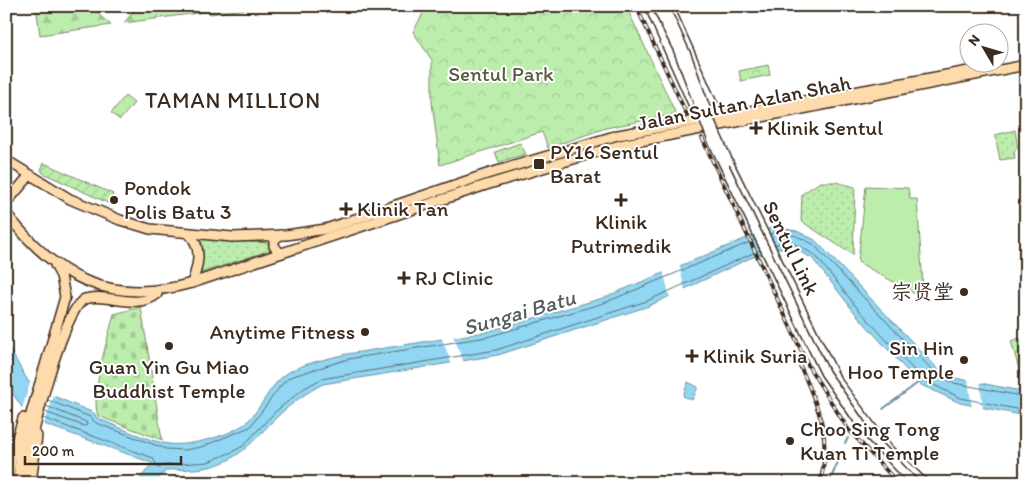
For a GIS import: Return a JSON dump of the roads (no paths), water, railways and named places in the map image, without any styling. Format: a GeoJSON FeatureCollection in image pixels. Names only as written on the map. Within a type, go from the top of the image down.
{"type":"FeatureCollection","features":[{"type":"Feature","properties":{"kind":"main road"},"geometry":{"type":"LineString","coordinates":[[649,6],[680,72],[700,121]]}},
{"type":"Feature","properties":{"kind":"main road","name":"Sentul Link"},"geometry":{"type":"LineString","coordinates":[[656,6],[678,50],[712,140],[825,373],[867,433],[914,483]]}},
{"type":"Feature","properties":{"kind":"main road","name":"Sentul Link"},"geometry":{"type":"LineString","coordinates":[[664,6],[687,56],[711,123],[724,152],[830,369],[879,438],[924,483]]}},
{"type":"Feature","properties":{"kind":"main road"},"geometry":{"type":"LineString","coordinates":[[669,6],[716,107],[719,122]]}},
{"type":"Feature","properties":{"kind":"main road"},"geometry":{"type":"LineString","coordinates":[[661,32],[672,34],[678,27]]}},
{"type":"Feature","properties":{"kind":"main road","name":"Jalan Sultan Azlan Shah"},"geometry":{"type":"LineString","coordinates":[[719,122],[731,115],[1026,60]]}},
{"type":"Feature","properties":{"kind":"main road"},"geometry":{"type":"LineString","coordinates":[[680,72],[686,65],[696,66]]}},
{"type":"Feature","properties":{"kind":"main road","name":"Jalan Sultan Azlan Shah"},"geometry":{"type":"LineString","coordinates":[[30,175],[70,199],[120,220],[150,228],[232,238],[280,235],[326,229],[488,174],[618,135],[700,121],[719,122],[1026,66]]}},
{"type":"Feature","properties":{"kind":"main road"},"geometry":{"type":"LineString","coordinates":[[716,107],[731,115]]}},
{"type":"Feature","properties":{"kind":"main road","name":"Jalan Sultan Azlan Shah"},"geometry":{"type":"LineString","coordinates":[[6,213],[55,265],[101,286],[125,291],[160,291],[192,283],[279,252],[700,121]]}},
{"type":"Feature","properties":{"kind":"main road"},"geometry":{"type":"LineString","coordinates":[[6,160],[30,175]]}},
{"type":"Feature","properties":{"kind":"main road"},"geometry":{"type":"LineString","coordinates":[[6,165],[30,175]]}},
{"type":"Feature","properties":{"kind":"main road"},"geometry":{"type":"LineString","coordinates":[[6,204],[30,175]]}},
{"type":"Feature","properties":{"kind":"main road"},"geometry":{"type":"LineString","coordinates":[[13,222],[11,208],[16,192]]}},
{"type":"Feature","properties":{"kind":"main road"},"geometry":{"type":"LineString","coordinates":[[326,229],[394,209],[405,212]]}},
{"type":"Feature","properties":{"kind":"main road"},"geometry":{"type":"LineString","coordinates":[[189,234],[194,238],[198,249],[197,266],[192,283]]}},
{"type":"Feature","properties":{"kind":"main road"},"geometry":{"type":"LineString","coordinates":[[279,252],[274,246],[274,240],[280,235]]}},
{"type":"Feature","properties":{"kind":"main road"},"geometry":{"type":"LineString","coordinates":[[18,483],[21,448],[65,297],[61,276],[55,265]]}},
{"type":"Feature","properties":{"kind":"main road"},"geometry":{"type":"LineString","coordinates":[[24,483],[34,428],[72,313],[81,302],[90,298],[135,301],[154,296],[160,291]]}},
{"type":"Feature","properties":{"kind":"main road"},"geometry":{"type":"LineString","coordinates":[[8,478],[21,424],[52,340]]}},
{"type":"Feature","properties":{"kind":"main road"},"geometry":{"type":"LineString","coordinates":[[31,483],[38,432],[58,353]]}},
{"type":"Feature","properties":{"kind":"water"},"geometry":{"type":"Polygon","coordinates":[[[773,227],[797,231],[815,240],[940,371],[955,378],[1026,392],[1026,416],[960,403],[919,384],[855,313],[812,258],[794,249],[779,248],[748,259],[649,306],[498,355],[323,384],[289,406],[248,446],[230,459],[204,468],[167,470],[153,483],[137,483],[152,463],[44,424],[26,413],[6,384],[6,343],[28,381],[39,390],[94,413],[97,418],[161,443],[187,444],[199,442],[232,431],[248,421],[280,379],[299,367],[347,354],[486,332],[603,298],[773,227]]]}},
{"type":"Feature","properties":{"kind":"water"},"geometry":{"type":"Polygon","coordinates":[[[688,382],[698,387],[692,400],[683,396],[688,382]]]}},
{"type":"Feature","properties":{"kind":"waterway"},"geometry":{"type":"LineString","coordinates":[[883,409],[919,382]]}},
{"type":"Feature","properties":{"kind":"waterway"},"geometry":{"type":"LineString","coordinates":[[845,443],[848,438]]}},
{"type":"Feature","properties":{"kind":"waterway"},"geometry":{"type":"LineString","coordinates":[[829,483],[842,452]]}},
{"type":"Feature","properties":{"kind":"railway"},"geometry":{"type":"LineString","coordinates":[[636,6],[687,115]]}},
{"type":"Feature","properties":{"kind":"railway"},"geometry":{"type":"LineString","coordinates":[[702,138],[809,367],[848,429],[898,483]]}},
{"type":"Feature","properties":{"kind":"railway"},"geometry":{"type":"LineString","coordinates":[[795,354],[820,416],[825,448],[820,483]]}},
{"type":"Feature","properties":{"kind":"place","name":"Klinik Sentul"},"geometry":{"type":"Point","coordinates":[756,128]}},
{"type":"Feature","properties":{"kind":"place","name":"PY16 Sentul Barat"},"geometry":{"type":"Point","coordinates":[539,164]}},
{"type":"Feature","properties":{"kind":"place","name":"Pondok Polis Batu 3"},"geometry":{"type":"Point","coordinates":[114,200]}},
{"type":"Feature","properties":{"kind":"place","name":"Klinik Putrimedik"},"geometry":{"type":"Point","coordinates":[621,200]}},
{"type":"Feature","properties":{"kind":"place","name":"Klinik Tan"},"geometry":{"type":"Point","coordinates":[346,209]}},
{"type":"Feature","properties":{"kind":"place","name":"RJ Clinic"},"geometry":{"type":"Point","coordinates":[404,278]}},
{"type":"Feature","properties":{"kind":"place","name":"宗贤堂"},"geometry":{"type":"Point","coordinates":[964,292]}},
{"type":"Feature","properties":{"kind":"place","name":"Anytime Fitness"},"geometry":{"type":"Point","coordinates":[365,332]}},
{"type":"Feature","properties":{"kind":"place","name":"Guan Yin Gu Miao Buddhist Temple"},"geometry":{"type":"Point","coordinates":[169,346]}},
{"type":"Feature","properties":{"kind":"place","name":"Klinik Suria"},"geometry":{"type":"Point","coordinates":[692,356]}},
{"type":"Feature","properties":{"kind":"place","name":"Sin Hin Hoo Temple"},"geometry":{"type":"Point","coordinates":[964,360]}},
{"type":"Feature","properties":{"kind":"place","name":"Choo Sing Tong Kuan Ti Temple"},"geometry":{"type":"Point","coordinates":[790,441]}},
{"type":"Feature","properties":{"kind":"district","name":"TAMAN MILLION"},"geometry":{"type":"Point","coordinates":[233,100]}},
{"type":"Feature","properties":{"kind":"park label","name":"Sentul Park"},"geometry":{"type":"Point","coordinates":[501,74]}},
{"type":"Feature","properties":{"kind":"water label","name":"Sungai Batu"},"geometry":{"type":"Point","coordinates":[519,312]}}]}
